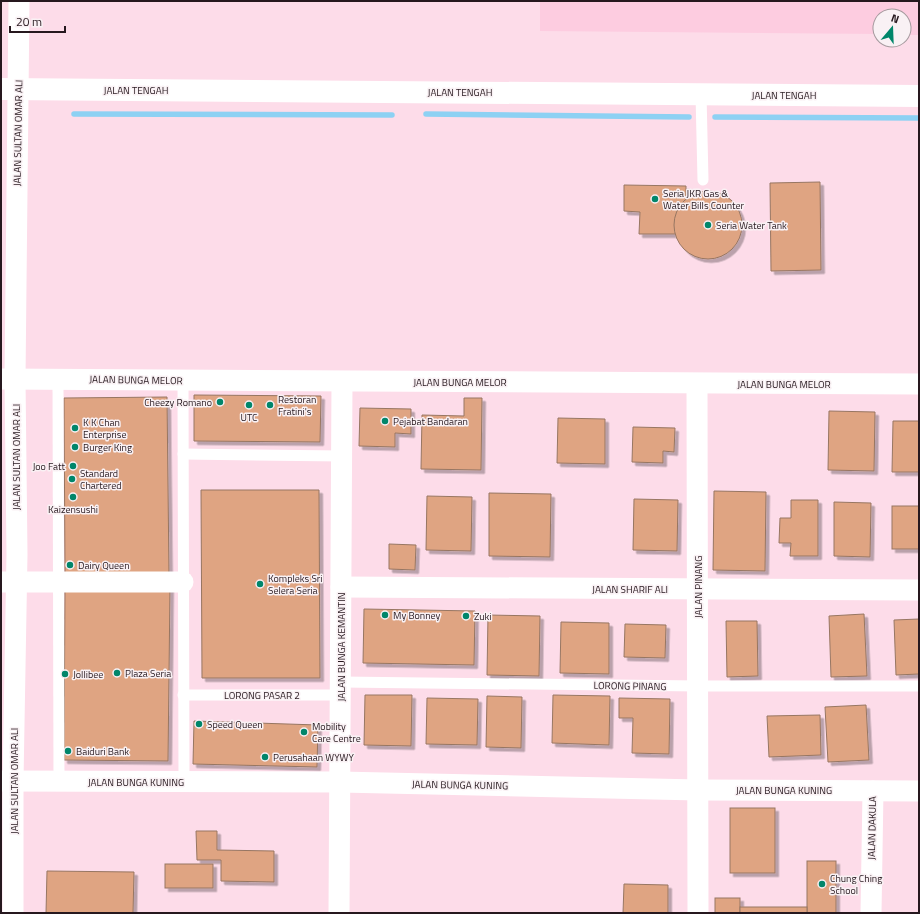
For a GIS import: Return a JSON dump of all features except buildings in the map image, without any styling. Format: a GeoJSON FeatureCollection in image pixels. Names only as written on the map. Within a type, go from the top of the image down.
{"type":"FeatureCollection","features":[{"type":"Feature","properties":{"kind":"main road","name":"JALAN TENGAH"},"geometry":{"type":"LineString","coordinates":[[10,89],[919,96]]}},
{"type":"Feature","properties":{"kind":"street","name":"JALAN SULTAN OMAR ALI"},"geometry":{"type":"LineString","coordinates":[[13,913],[7,781],[8,379],[10,89],[19,1]]}},
{"type":"Feature","properties":{"kind":"street","name":"JALAN BUNGA MELOR"},"geometry":{"type":"LineString","coordinates":[[8,379],[697,384],[919,384]]}},
{"type":"Feature","properties":{"kind":"street","name":"JALAN BUNGA KEMANTIN"},"geometry":{"type":"LineString","coordinates":[[339,913],[342,382]]}},
{"type":"Feature","properties":{"kind":"street","name":"JALAN PINANG"},"geometry":{"type":"LineString","coordinates":[[697,384],[698,913]]}},
{"type":"Feature","properties":{"kind":"street"},"geometry":{"type":"LineString","coordinates":[[8,582],[183,582]]}},
{"type":"Feature","properties":{"kind":"street","name":"JALAN SHARIF ALI"},"geometry":{"type":"LineString","coordinates":[[341,587],[919,590]]}},
{"type":"Feature","properties":{"kind":"street","name":"JALAN BUNGA KUNING"},"geometry":{"type":"LineString","coordinates":[[7,781],[340,782],[698,790],[919,791]]}},
{"type":"Feature","properties":{"kind":"street","name":"JALAN DAKULA"},"geometry":{"type":"LineString","coordinates":[[871,913],[873,790]]}},
{"type":"Feature","properties":{"kind":"lane"},"geometry":{"type":"LineString","coordinates":[[702,94],[703,180]]}},
{"type":"Feature","properties":{"kind":"lane"},"geometry":{"type":"LineString","coordinates":[[58,379],[59,781]]}},
{"type":"Feature","properties":{"kind":"lane"},"geometry":{"type":"LineString","coordinates":[[183,381],[184,782]]}},
{"type":"Feature","properties":{"kind":"lane"},"geometry":{"type":"LineString","coordinates":[[183,454],[342,456]]}},
{"type":"Feature","properties":{"kind":"lane","name":"LORONG PINANG"},"geometry":{"type":"LineString","coordinates":[[340,688],[919,686]]}},
{"type":"Feature","properties":{"kind":"lane","name":"LORONG PASAR 2"},"geometry":{"type":"LineString","coordinates":[[184,695],[340,688]]}},
{"type":"Feature","properties":{"kind":"shaded area"},"geometry":{"type":"Polygon","coordinates":[[[540,1],[919,1],[919,35],[912,35],[912,8],[872,8],[872,34],[540,31],[540,1]]]}},
{"type":"Feature","properties":{"kind":"waterway"},"geometry":{"type":"LineString","coordinates":[[74,114],[392,115]]}},
{"type":"Feature","properties":{"kind":"waterway"},"geometry":{"type":"LineString","coordinates":[[426,114],[689,117]]}},
{"type":"Feature","properties":{"kind":"waterway"},"geometry":{"type":"LineString","coordinates":[[715,117],[919,118]]}},
{"type":"Feature","properties":{"kind":"place","name":"Seria JKR Gas & Water Bills Counter"},"geometry":{"type":"Point","coordinates":[655,199]}},
{"type":"Feature","properties":{"kind":"place","name":"Seria Water Tank"},"geometry":{"type":"Point","coordinates":[708,225]}},
{"type":"Feature","properties":{"kind":"place","name":"Cheezy Romano"},"geometry":{"type":"Point","coordinates":[220,402]}},
{"type":"Feature","properties":{"kind":"place","name":"UTC"},"geometry":{"type":"Point","coordinates":[249,405]}},
{"type":"Feature","properties":{"kind":"place","name":"Restoran Fratini's"},"geometry":{"type":"Point","coordinates":[270,405]}},
{"type":"Feature","properties":{"kind":"place","name":"Pejabat Bandaran"},"geometry":{"type":"Point","coordinates":[385,421]}},
{"type":"Feature","properties":{"kind":"place","name":"K K Chan Enterprise"},"geometry":{"type":"Point","coordinates":[75,428]}},
{"type":"Feature","properties":{"kind":"place","name":"Burger King"},"geometry":{"type":"Point","coordinates":[75,447]}},
{"type":"Feature","properties":{"kind":"place","name":"Joo Fatt"},"geometry":{"type":"Point","coordinates":[73,466]}},
{"type":"Feature","properties":{"kind":"place","name":"Standard Chartered"},"geometry":{"type":"Point","coordinates":[72,479]}},
{"type":"Feature","properties":{"kind":"place","name":"Kaizensushi"},"geometry":{"type":"Point","coordinates":[73,497]}},
{"type":"Feature","properties":{"kind":"place","name":"Dairy Queen"},"geometry":{"type":"Point","coordinates":[70,565]}},
{"type":"Feature","properties":{"kind":"place","name":"Kompleks Sri Selera Seria"},"geometry":{"type":"Point","coordinates":[260,584]}},
{"type":"Feature","properties":{"kind":"place","name":"My Bonney"},"geometry":{"type":"Point","coordinates":[385,615]}},
{"type":"Feature","properties":{"kind":"place","name":"Zuki"},"geometry":{"type":"Point","coordinates":[466,616]}},
{"type":"Feature","properties":{"kind":"place","name":"Plaza Seria"},"geometry":{"type":"Point","coordinates":[117,673]}},
{"type":"Feature","properties":{"kind":"place","name":"Jollibee"},"geometry":{"type":"Point","coordinates":[65,674]}},
{"type":"Feature","properties":{"kind":"place","name":"Speed Queen"},"geometry":{"type":"Point","coordinates":[199,724]}},
{"type":"Feature","properties":{"kind":"place","name":"Mobility Care Centre"},"geometry":{"type":"Point","coordinates":[304,732]}},
{"type":"Feature","properties":{"kind":"place","name":"Baiduri Bank"},"geometry":{"type":"Point","coordinates":[68,751]}},
{"type":"Feature","properties":{"kind":"place","name":"Perusahaan WYWY"},"geometry":{"type":"Point","coordinates":[265,757]}},
{"type":"Feature","properties":{"kind":"place","name":"Chung Ching School"},"geometry":{"type":"Point","coordinates":[822,884]}}]}
